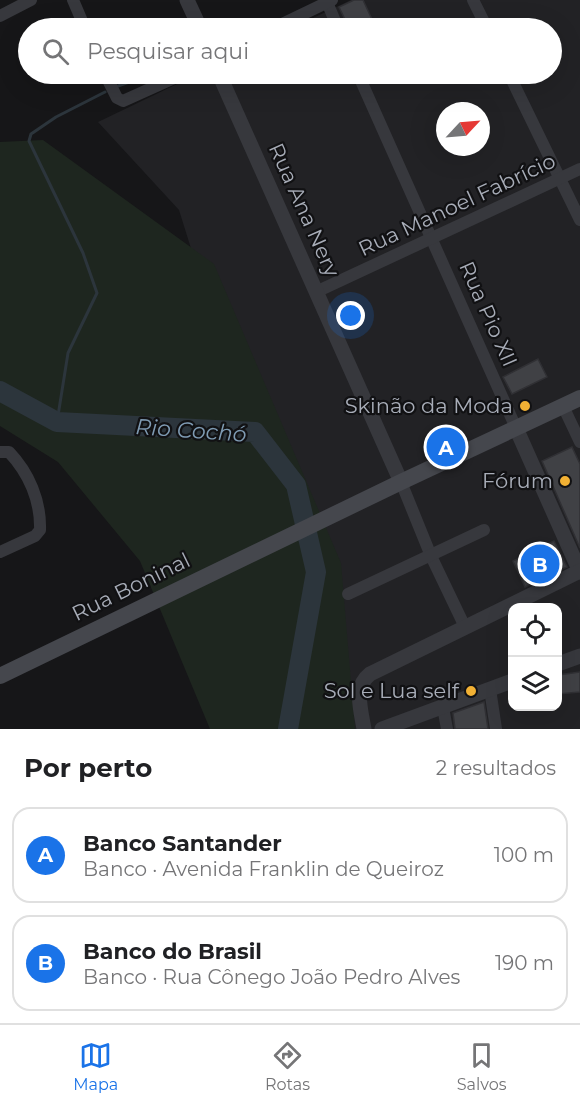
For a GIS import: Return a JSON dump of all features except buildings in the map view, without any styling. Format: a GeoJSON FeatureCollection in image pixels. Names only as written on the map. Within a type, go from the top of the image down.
{"type":"FeatureCollection","features":[{"type":"Feature","properties":{"kind":"main road","name":"Rua Boninal"},"geometry":{"type":"LineString","coordinates":[[0,676],[580,398]]}},
{"type":"Feature","properties":{"kind":"street"},"geometry":{"type":"LineString","coordinates":[[0,15],[30,0]]}},
{"type":"Feature","properties":{"kind":"street"},"geometry":{"type":"LineString","coordinates":[[73,0],[81,18]]}},
{"type":"Feature","properties":{"kind":"street"},"geometry":{"type":"LineString","coordinates":[[187,0],[195,18]]}},
{"type":"Feature","properties":{"kind":"street"},"geometry":{"type":"LineString","coordinates":[[473,0],[482,18]]}},
{"type":"Feature","properties":{"kind":"street"},"geometry":{"type":"LineString","coordinates":[[294,18],[328,1],[334,18]]}},
{"type":"Feature","properties":{"kind":"street"},"geometry":{"type":"LineString","coordinates":[[110,84],[117,98],[123,101],[162,84]]}},
{"type":"Feature","properties":{"kind":"street","name":"Rua Ana Nery"},"geometry":{"type":"LineString","coordinates":[[224,84],[318,291],[431,556],[465,627]]}},
{"type":"Feature","properties":{"kind":"street","name":"Rua Pio XII"},"geometry":{"type":"LineString","coordinates":[[363,84],[580,572]]}},
{"type":"Feature","properties":{"kind":"street"},"geometry":{"type":"LineString","coordinates":[[513,84],[580,220]]}},
{"type":"Feature","properties":{"kind":"street","name":"Rua Manoel Fabrício"},"geometry":{"type":"LineString","coordinates":[[318,291],[580,169]]}},
{"type":"Feature","properties":{"kind":"street"},"geometry":{"type":"LineString","coordinates":[[563,406],[580,442]]}},
{"type":"Feature","properties":{"kind":"street"},"geometry":{"type":"LineString","coordinates":[[0,452],[9,452],[21,464],[38,501],[40,530],[35,536],[0,552]]}},
{"type":"Feature","properties":{"kind":"street"},"geometry":{"type":"LineString","coordinates":[[348,594],[484,530]]}},
{"type":"Feature","properties":{"kind":"street"},"geometry":{"type":"LineString","coordinates":[[508,683],[379,729],[371,725],[364,729],[359,693],[364,678],[580,572]]}},
{"type":"Feature","properties":{"kind":"street"},"geometry":{"type":"LineString","coordinates":[[562,663],[580,656]]}},
{"type":"Feature","properties":{"kind":"street"},"geometry":{"type":"LineString","coordinates":[[490,689],[496,729]]}},
{"type":"Feature","properties":{"kind":"street"},"geometry":{"type":"LineString","coordinates":[[443,707],[447,729]]}},
{"type":"Feature","properties":{"kind":"shaded area"},"geometry":{"type":"Polygon","coordinates":[[[351,0],[580,0],[580,729],[341,729],[179,210],[98,122],[177,84],[562,84],[562,18],[313,18],[351,0]]]}},
{"type":"Feature","properties":{"kind":"shaded area"},"geometry":{"type":"Polygon","coordinates":[[[43,140],[214,264],[341,563],[355,729],[210,729],[140,561],[58,462],[0,426],[0,142],[43,140]]]}},
{"type":"Feature","properties":{"kind":"waterway"},"geometry":{"type":"LineString","coordinates":[[118,86],[124,84]]}},
{"type":"Feature","properties":{"kind":"waterway"},"geometry":{"type":"LineString","coordinates":[[57,422],[68,353],[97,293],[83,253],[29,141],[31,134],[56,117],[105,92]]}},
{"type":"Feature","properties":{"kind":"waterway","name":"Rio Cochó"},"geometry":{"type":"LineString","coordinates":[[0,391],[57,422],[255,432],[296,485],[316,572],[288,729]]}},
{"type":"Feature","properties":{"kind":"place","name":"Skinão da Moda"},"geometry":{"type":"Point","coordinates":[525,406]}},
{"type":"Feature","properties":{"kind":"place","name":"Banco Santander"},"geometry":{"type":"Point","coordinates":[446,447]}},
{"type":"Feature","properties":{"kind":"place","name":"Fórum"},"geometry":{"type":"Point","coordinates":[565,481]}},
{"type":"Feature","properties":{"kind":"place","name":"Banco do Brasil"},"geometry":{"type":"Point","coordinates":[540,564]}},
{"type":"Feature","properties":{"kind":"place","name":"Sol e Lua self"},"geometry":{"type":"Point","coordinates":[471,691]}}]}
